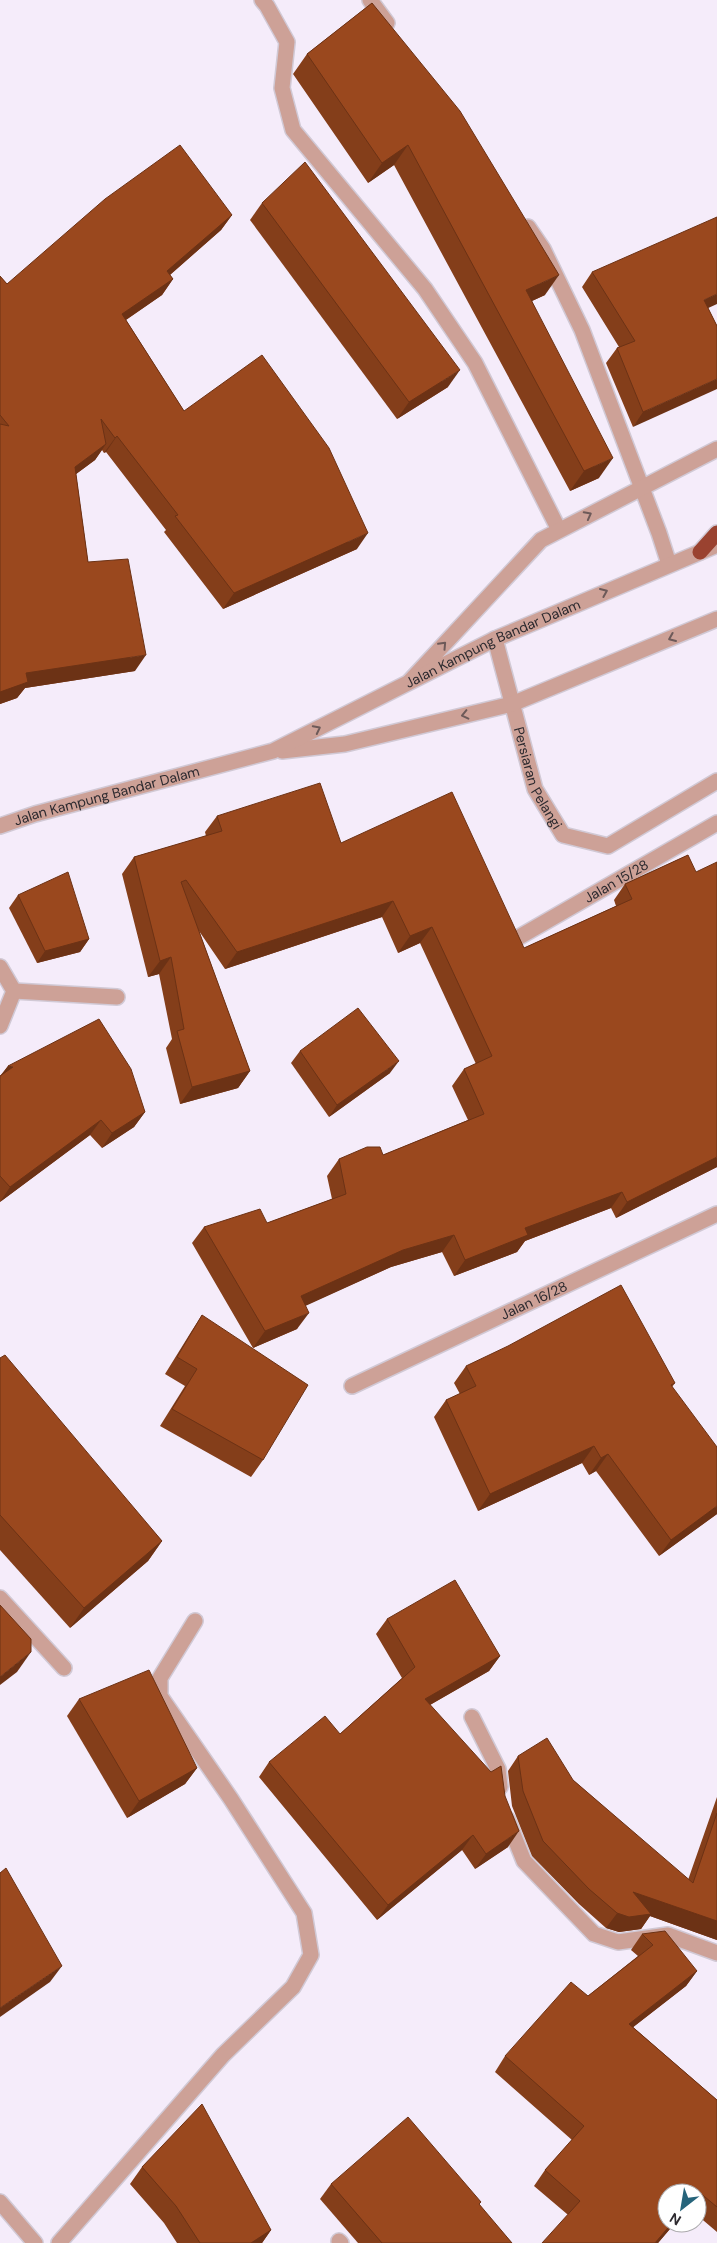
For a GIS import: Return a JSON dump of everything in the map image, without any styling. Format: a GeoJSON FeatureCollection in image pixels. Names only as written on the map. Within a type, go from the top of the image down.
{"type":"FeatureCollection","features":[{"type":"Feature","properties":{"kind":"highway"},"geometry":{"type":"LineString","coordinates":[[700,552],[717,533]]}},
{"type":"Feature","properties":{"kind":"street"},"geometry":{"type":"LineString","coordinates":[[262,0],[287,42],[282,88],[293,130],[425,289],[475,363],[560,530]]}},
{"type":"Feature","properties":{"kind":"street"},"geometry":{"type":"LineString","coordinates":[[370,0],[398,39]]}},
{"type":"Feature","properties":{"kind":"street"},"geometry":{"type":"LineString","coordinates":[[521,216],[543,248],[582,330],[669,564]]}},
{"type":"Feature","properties":{"kind":"street"},"geometry":{"type":"LineString","coordinates":[[410,681],[541,540],[717,449]]}},
{"type":"Feature","properties":{"kind":"street","name":"Jalan Kampung Bandar Dalam"},"geometry":{"type":"LineString","coordinates":[[273,751],[495,638],[717,545]]}},
{"type":"Feature","properties":{"kind":"street","name":"Jalan Kampung Bandar Dalam"},"geometry":{"type":"LineString","coordinates":[[0,826],[34,814],[273,751],[346,744],[512,704],[717,619]]}},
{"type":"Feature","properties":{"kind":"street","name":"Persiaran Pelangi"},"geometry":{"type":"LineString","coordinates":[[495,638],[535,789],[563,835],[608,846],[717,781]]}},
{"type":"Feature","properties":{"kind":"street","name":"Jalan 15/28"},"geometry":{"type":"LineString","coordinates":[[514,940],[717,824]]}},
{"type":"Feature","properties":{"kind":"street"},"geometry":{"type":"LineString","coordinates":[[0,967],[14,990]]}},
{"type":"Feature","properties":{"kind":"street"},"geometry":{"type":"LineString","coordinates":[[14,990],[117,997]]}},
{"type":"Feature","properties":{"kind":"street"},"geometry":{"type":"LineString","coordinates":[[0,1026],[14,990]]}},
{"type":"Feature","properties":{"kind":"street","name":"Jalan 16/28"},"geometry":{"type":"LineString","coordinates":[[352,1386],[717,1214]]}},
{"type":"Feature","properties":{"kind":"street"},"geometry":{"type":"LineString","coordinates":[[0,1598],[64,1668]]}},
{"type":"Feature","properties":{"kind":"street"},"geometry":{"type":"LineString","coordinates":[[59,2243],[223,2055],[293,1986],[311,1954],[304,1914],[231,1799],[160,1696],[160,1678],[195,1621]]}},
{"type":"Feature","properties":{"kind":"street"},"geometry":{"type":"LineString","coordinates":[[472,1717],[498,1769],[502,1803],[524,1861],[594,1934],[618,1942],[668,1935],[717,1953]]}},
{"type":"Feature","properties":{"kind":"street"},"geometry":{"type":"LineString","coordinates":[[0,2202],[35,2243]]}},
{"type":"Feature","properties":{"kind":"building"},"geometry":{"type":"Polygon","coordinates":[[[372,3],[460,111],[559,275],[526,290],[613,458],[584,471],[408,145],[382,163],[307,54],[372,3]]]}},
{"type":"Feature","properties":{"kind":"building"},"geometry":{"type":"Polygon","coordinates":[[[180,145],[232,215],[167,271],[173,279],[122,314],[184,411],[262,355],[329,448],[368,533],[234,593],[175,516],[178,515],[117,436],[115,438],[101,419],[106,444],[75,467],[88,562],[128,559],[146,655],[26,673],[28,682],[0,692],[0,424],[9,426],[0,415],[0,276],[7,284],[105,199],[180,145]]]}},
{"type":"Feature","properties":{"kind":"building"},"geometry":{"type":"Polygon","coordinates":[[[305,162],[460,370],[409,402],[262,203],[305,162]]]}},
{"type":"Feature","properties":{"kind":"building"},"geometry":{"type":"Polygon","coordinates":[[[717,217],[717,294],[704,300],[717,326],[717,379],[643,412],[617,348],[635,341],[592,272],[717,217]]]}},
{"type":"Feature","properties":{"kind":"building"},"geometry":{"type":"Polygon","coordinates":[[[320,783],[341,843],[452,792],[524,948],[632,899],[625,884],[688,855],[696,872],[717,862],[717,1157],[627,1202],[622,1192],[525,1228],[528,1235],[465,1260],[454,1235],[403,1250],[301,1296],[309,1313],[265,1331],[204,1227],[260,1209],[267,1223],[346,1194],[339,1159],[367,1147],[380,1147],[383,1155],[484,1114],[464,1069],[492,1056],[432,927],[410,936],[393,901],[237,952],[186,880],[181,882],[250,1071],[192,1087],[177,1031],[184,1029],[171,957],[160,961],[134,857],[222,831],[217,816],[320,783]]]}},
{"type":"Feature","properties":{"kind":"building"},"geometry":{"type":"Polygon","coordinates":[[[68,872],[89,939],[45,951],[18,895],[68,872]]]}},
{"type":"Feature","properties":{"kind":"building"},"geometry":{"type":"Polygon","coordinates":[[[358,1008],[399,1061],[337,1105],[300,1051],[358,1008]]]}},
{"type":"Feature","properties":{"kind":"building"},"geometry":{"type":"Polygon","coordinates":[[[99,1019],[131,1069],[145,1112],[112,1133],[101,1120],[10,1187],[0,1176],[0,1076],[13,1067],[8,1066],[99,1019]]]}},
{"type":"Feature","properties":{"kind":"building"},"geometry":{"type":"Polygon","coordinates":[[[621,1285],[675,1383],[671,1385],[717,1447],[717,1506],[671,1540],[608,1454],[601,1458],[594,1446],[490,1494],[446,1400],[476,1386],[466,1366],[508,1346],[621,1285]]]}},
{"type":"Feature","properties":{"kind":"building"},"geometry":{"type":"Polygon","coordinates":[[[202,1315],[308,1385],[263,1460],[172,1409],[197,1369],[177,1357],[202,1315]]]}},
{"type":"Feature","properties":{"kind":"building"},"geometry":{"type":"Polygon","coordinates":[[[5,1355],[162,1541],[84,1608],[0,1515],[0,1358],[5,1355]]]}},
{"type":"Feature","properties":{"kind":"building"},"geometry":{"type":"Polygon","coordinates":[[[455,1580],[500,1656],[425,1699],[491,1772],[501,1766],[505,1796],[519,1831],[486,1854],[473,1835],[388,1905],[269,1762],[325,1716],[340,1734],[415,1667],[387,1619],[455,1580]]]}},
{"type":"Feature","properties":{"kind":"building"},"geometry":{"type":"Polygon","coordinates":[[[0,1605],[31,1639],[31,1652],[0,1677],[0,1605]]]}},
{"type":"Feature","properties":{"kind":"building"},"geometry":{"type":"Polygon","coordinates":[[[149,1670],[197,1768],[139,1801],[79,1699],[149,1670]]]}},
{"type":"Feature","properties":{"kind":"building"},"geometry":{"type":"Polygon","coordinates":[[[547,1738],[573,1780],[693,1883],[717,1813],[717,1921],[633,1892],[651,1914],[629,1917],[617,1913],[589,1889],[543,1841],[523,1791],[518,1756],[547,1738]]]}},
{"type":"Feature","properties":{"kind":"building"},"geometry":{"type":"Polygon","coordinates":[[[6,1868],[62,1966],[0,2008],[0,1873],[6,1868]]]}},
{"type":"Feature","properties":{"kind":"building"},"geometry":{"type":"Polygon","coordinates":[[[665,1931],[697,1971],[629,2024],[717,2100],[717,2207],[707,2199],[707,2183],[657,2183],[657,2233],[664,2233],[655,2243],[542,2243],[580,2201],[545,2170],[584,2126],[505,2056],[571,1982],[588,1996],[653,1945],[642,1934],[665,1931]]]}},
{"type":"Feature","properties":{"kind":"building"},"geometry":{"type":"Polygon","coordinates":[[[202,2104],[271,2230],[251,2243],[200,2243],[176,2206],[142,2167],[202,2104]]]}},
{"type":"Feature","properties":{"kind":"building"},"geometry":{"type":"Polygon","coordinates":[[[408,2117],[481,2202],[479,2204],[512,2243],[382,2243],[331,2184],[408,2117]]]}}]}
